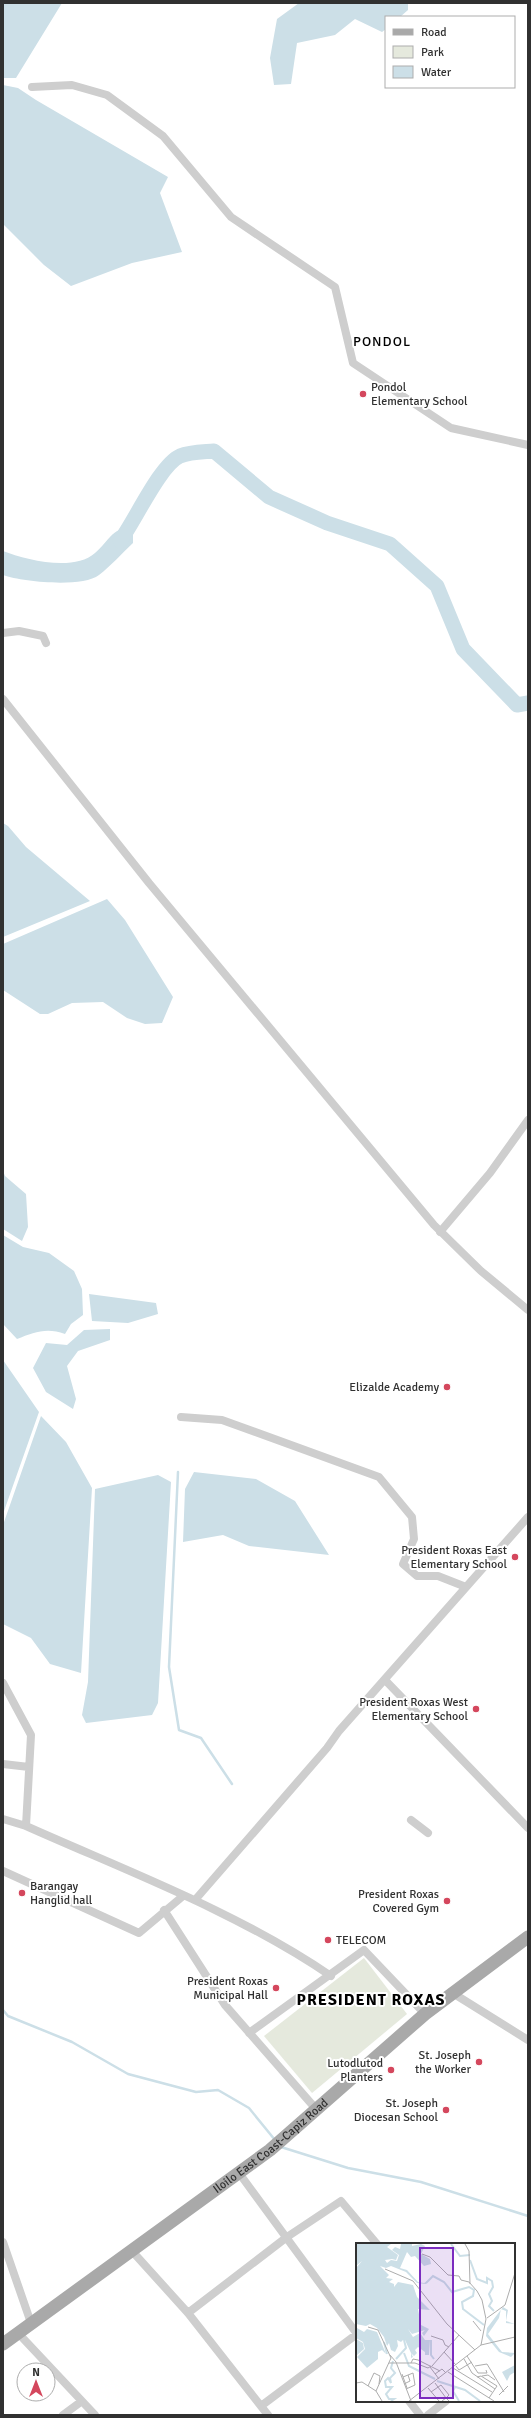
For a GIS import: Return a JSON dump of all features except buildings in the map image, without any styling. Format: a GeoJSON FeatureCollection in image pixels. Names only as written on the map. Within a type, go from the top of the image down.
{"type":"FeatureCollection","features":[{"type":"Feature","properties":{"kind":"main road","name":"Iloilo East Coast-Capiz Road"},"geometry":{"type":"LineString","coordinates":[[3,2344],[270,2150],[451,1992],[528,1937]]}},
{"type":"Feature","properties":{"kind":"street"},"geometry":{"type":"LineString","coordinates":[[32,87],[72,85],[107,95],[163,136],[231,217],[335,287],[352,363],[451,428],[528,445]]}},
{"type":"Feature","properties":{"kind":"street"},"geometry":{"type":"LineString","coordinates":[[3,633],[19,631],[43,636],[46,643]]}},
{"type":"Feature","properties":{"kind":"street"},"geometry":{"type":"LineString","coordinates":[[3,699],[149,883],[440,1232],[481,1271],[528,1310]]}},
{"type":"Feature","properties":{"kind":"street"},"geometry":{"type":"LineString","coordinates":[[440,1232],[490,1173],[528,1120]]}},
{"type":"Feature","properties":{"kind":"street"},"geometry":{"type":"LineString","coordinates":[[181,1417],[222,1420],[379,1478],[412,1517],[414,1539],[403,1564],[417,1576],[438,1576],[466,1587]]}},
{"type":"Feature","properties":{"kind":"street"},"geometry":{"type":"LineString","coordinates":[[195,1900],[528,1517]]}},
{"type":"Feature","properties":{"kind":"street"},"geometry":{"type":"LineString","coordinates":[[385,1680],[528,1828]]}},
{"type":"Feature","properties":{"kind":"street"},"geometry":{"type":"LineString","coordinates":[[3,1683],[31,1735],[26,1826]]}},
{"type":"Feature","properties":{"kind":"street"},"geometry":{"type":"LineString","coordinates":[[3,1764],[29,1767]]}},
{"type":"Feature","properties":{"kind":"street"},"geometry":{"type":"LineString","coordinates":[[3,1819],[26,1826],[195,1900],[296,1952],[331,1976]]}},
{"type":"Feature","properties":{"kind":"street"},"geometry":{"type":"LineString","coordinates":[[411,1820],[428,1833]]}},
{"type":"Feature","properties":{"kind":"street"},"geometry":{"type":"LineString","coordinates":[[3,1871],[139,1933],[164,1910],[183,1896]]}},
{"type":"Feature","properties":{"kind":"street"},"geometry":{"type":"LineString","coordinates":[[164,1910],[225,2005],[316,2109]]}},
{"type":"Feature","properties":{"kind":"street"},"geometry":{"type":"LineString","coordinates":[[249,2033],[331,1976],[364,1950],[425,2014]]}},
{"type":"Feature","properties":{"kind":"street"},"geometry":{"type":"LineString","coordinates":[[451,1992],[528,2040]]}},
{"type":"Feature","properties":{"kind":"street"},"geometry":{"type":"LineString","coordinates":[[239,2173],[356,2333]]}},
{"type":"Feature","properties":{"kind":"street"},"geometry":{"type":"LineString","coordinates":[[188,2313],[287,2237],[341,2201],[376,2243]]}},
{"type":"Feature","properties":{"kind":"street"},"geometry":{"type":"LineString","coordinates":[[3,2242],[31,2323]]}},
{"type":"Feature","properties":{"kind":"street"},"geometry":{"type":"LineString","coordinates":[[132,2251],[188,2313],[268,2415]]}},
{"type":"Feature","properties":{"kind":"street"},"geometry":{"type":"LineString","coordinates":[[18,2333],[95,2415]]}},
{"type":"Feature","properties":{"kind":"street"},"geometry":{"type":"LineString","coordinates":[[261,2406],[356,2335]]}},
{"type":"Feature","properties":{"kind":"street"},"geometry":{"type":"LineString","coordinates":[[63,2415],[82,2401]]}},
{"type":"Feature","properties":{"kind":"street"},"geometry":{"type":"LineString","coordinates":[[410,2402],[420,2415]]}},
{"type":"Feature","properties":{"kind":"street"},"geometry":{"type":"LineString","coordinates":[[428,2415],[445,2402]]}},
{"type":"Feature","properties":{"kind":"green space"},"geometry":{"type":"Polygon","coordinates":[[[364,1958],[407,2014],[312,2093],[264,2036],[364,1958]]]}},
{"type":"Feature","properties":{"kind":"water"},"geometry":{"type":"Polygon","coordinates":[[[3,3],[62,3],[16,78],[3,78],[3,3]]]}},
{"type":"Feature","properties":{"kind":"water"},"geometry":{"type":"Polygon","coordinates":[[[299,3],[408,3],[408,10],[401,16],[385,16],[385,30],[382,32],[355,19],[335,35],[297,43],[291,84],[274,85],[270,58],[277,19],[299,3]]]}},
{"type":"Feature","properties":{"kind":"water"},"geometry":{"type":"Polygon","coordinates":[[[3,85],[18,88],[168,177],[160,193],[182,252],[132,263],[71,286],[44,265],[3,224],[3,85]]]}},
{"type":"Feature","properties":{"kind":"water"},"geometry":{"type":"Polygon","coordinates":[[[133,525],[133,543],[112,564],[99,575],[91,579],[66,583],[38,582],[3,575],[3,551],[37,561],[63,563],[75,562],[86,559],[95,553],[111,536],[119,530],[133,525]]]}},
{"type":"Feature","properties":{"kind":"water"},"geometry":{"type":"Polygon","coordinates":[[[3,823],[8,826],[26,847],[90,901],[3,937],[3,823]]]}},
{"type":"Feature","properties":{"kind":"water"},"geometry":{"type":"Polygon","coordinates":[[[107,899],[125,920],[173,997],[162,1023],[145,1024],[127,1018],[103,1002],[72,1003],[48,1014],[40,1014],[3,990],[3,944],[107,899]]]}},
{"type":"Feature","properties":{"kind":"water"},"geometry":{"type":"Polygon","coordinates":[[[3,1171],[5,1176],[26,1194],[28,1227],[22,1241],[3,1229],[3,1171]]]}},
{"type":"Feature","properties":{"kind":"water"},"geometry":{"type":"Polygon","coordinates":[[[3,1235],[23,1247],[49,1253],[74,1271],[82,1289],[83,1315],[71,1324],[65,1334],[52,1331],[41,1331],[17,1339],[3,1324],[3,1235]]]}},
{"type":"Feature","properties":{"kind":"water"},"geometry":{"type":"Polygon","coordinates":[[[89,1294],[156,1303],[158,1314],[128,1323],[92,1321],[89,1294]]]}},
{"type":"Feature","properties":{"kind":"water"},"geometry":{"type":"Polygon","coordinates":[[[110,1329],[110,1340],[78,1351],[67,1366],[76,1399],[73,1409],[46,1392],[33,1368],[46,1343],[67,1345],[84,1330],[110,1329]]]}},
{"type":"Feature","properties":{"kind":"water"},"geometry":{"type":"Polygon","coordinates":[[[3,1360],[39,1412],[3,1514],[3,1360]]]}},
{"type":"Feature","properties":{"kind":"water"},"geometry":{"type":"Polygon","coordinates":[[[41,1416],[66,1442],[92,1488],[81,1673],[50,1664],[31,1638],[3,1624],[3,1525],[41,1416]]]}},
{"type":"Feature","properties":{"kind":"water"},"geometry":{"type":"Polygon","coordinates":[[[194,1472],[256,1479],[295,1501],[329,1555],[249,1546],[223,1535],[183,1542],[185,1489],[194,1472]]]}},
{"type":"Feature","properties":{"kind":"water"},"geometry":{"type":"Polygon","coordinates":[[[158,1475],[171,1482],[158,1703],[152,1715],[86,1723],[82,1715],[88,1682],[95,1489],[158,1475]]]}},
{"type":"Feature","properties":{"kind":"waterway"},"geometry":{"type":"LineString","coordinates":[[120,541],[148,494],[172,461],[184,455],[197,452],[214,451],[269,497],[327,523],[390,544],[437,586],[463,649],[517,705],[528,703]]}},
{"type":"Feature","properties":{"kind":"waterway"},"geometry":{"type":"LineString","coordinates":[[178,1472],[169,1667],[179,1730],[201,1738],[232,1784]]}},
{"type":"Feature","properties":{"kind":"waterway"},"geometry":{"type":"LineString","coordinates":[[3,2010],[8,2016],[72,2042],[128,2074],[196,2092],[218,2090],[249,2108],[275,2140]]}},
{"type":"Feature","properties":{"kind":"waterway"},"geometry":{"type":"LineString","coordinates":[[281,2147],[348,2168],[421,2182],[528,2216]]}},
{"type":"Feature","properties":{"kind":"place","name":"Pondol Elementary School"},"geometry":{"type":"Point","coordinates":[363,394]}},
{"type":"Feature","properties":{"kind":"place","name":"Elizalde Academy"},"geometry":{"type":"Point","coordinates":[447,1387]}},
{"type":"Feature","properties":{"kind":"place","name":"President Roxas East Elementary School"},"geometry":{"type":"Point","coordinates":[515,1557]}},
{"type":"Feature","properties":{"kind":"place","name":"President Roxas West Elementary School"},"geometry":{"type":"Point","coordinates":[476,1709]}},
{"type":"Feature","properties":{"kind":"place","name":"Barangay Hanglid hall"},"geometry":{"type":"Point","coordinates":[22,1893]}},
{"type":"Feature","properties":{"kind":"place","name":"President Roxas Covered Gym"},"geometry":{"type":"Point","coordinates":[447,1901]}},
{"type":"Feature","properties":{"kind":"place","name":"TELECOM"},"geometry":{"type":"Point","coordinates":[328,1940]}},
{"type":"Feature","properties":{"kind":"place","name":"President Roxas Municipal Hall"},"geometry":{"type":"Point","coordinates":[276,1988]}},
{"type":"Feature","properties":{"kind":"place","name":"St. Joseph the Worker"},"geometry":{"type":"Point","coordinates":[479,2062]}},
{"type":"Feature","properties":{"kind":"place","name":"Lutodlutod Planters"},"geometry":{"type":"Point","coordinates":[391,2070]}},
{"type":"Feature","properties":{"kind":"place","name":"St. Joseph Diocesan School"},"geometry":{"type":"Point","coordinates":[446,2110]}},
{"type":"Feature","properties":{"kind":"district","name":"PONDOL"},"geometry":{"type":"Point","coordinates":[382,341]}},
{"type":"Feature","properties":{"kind":"district","name":"PRESIDENT ROXAS"},"geometry":{"type":"Point","coordinates":[371,2000]}}]}
